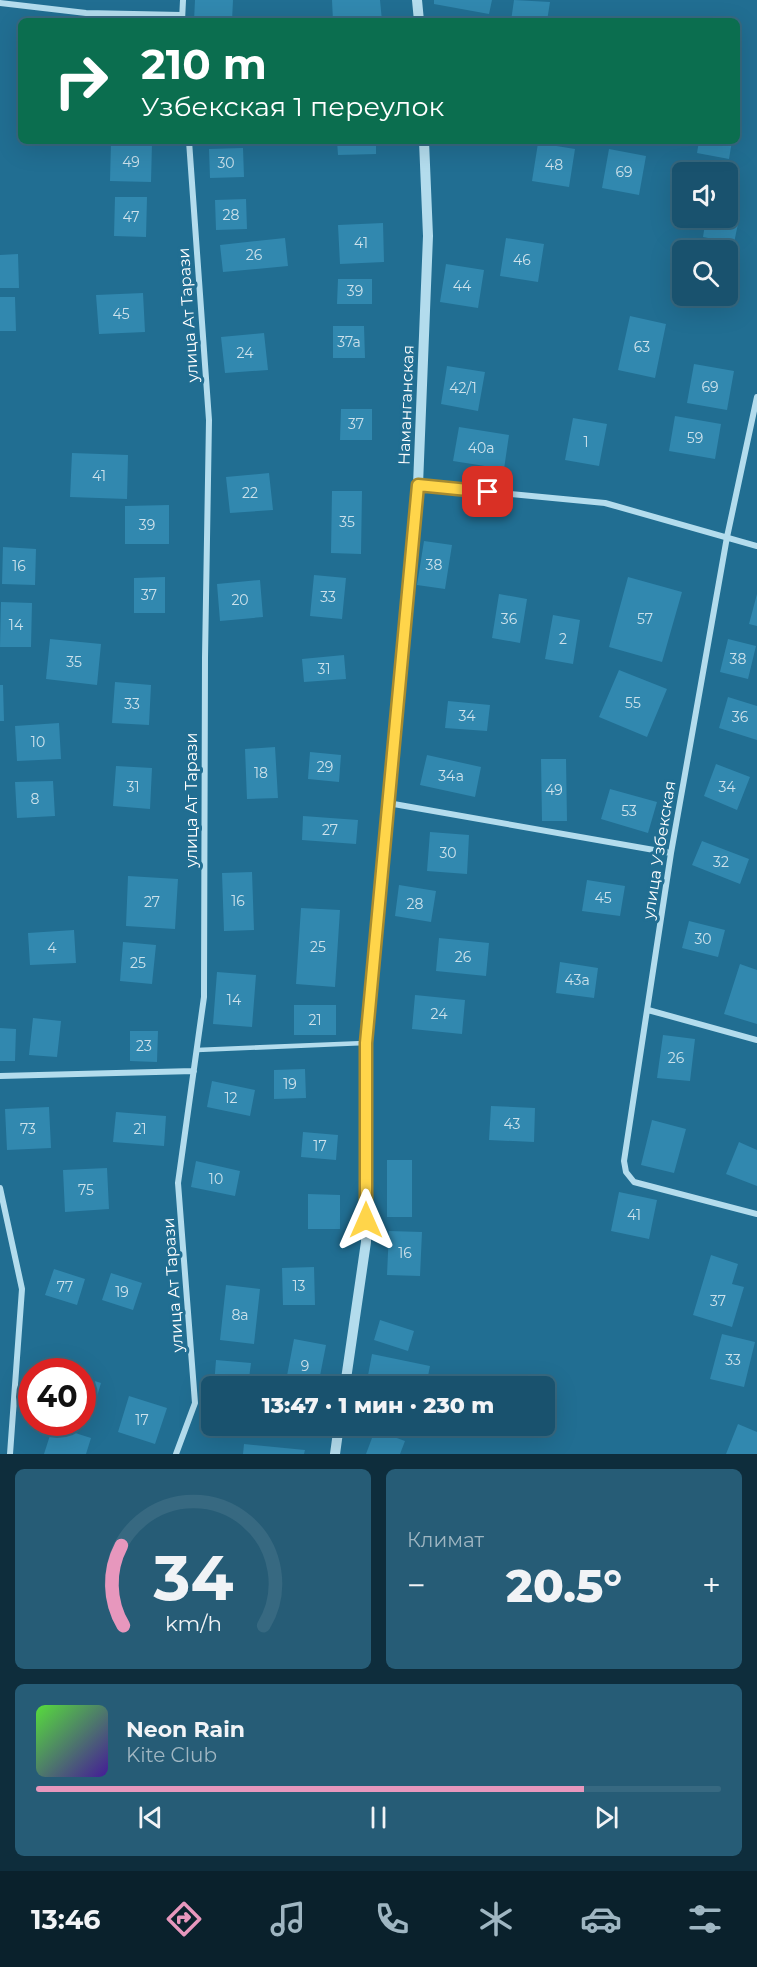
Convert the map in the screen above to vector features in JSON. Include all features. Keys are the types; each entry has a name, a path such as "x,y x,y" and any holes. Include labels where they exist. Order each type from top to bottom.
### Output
{"street":[{"path":"0,3 86,13 182,18 183,0"},
{"path":"417,0 419,18"},
{"name":"улица Ат Тарази","path":"176,1454 195,1403 178,1183 204,997 205,669 209,420 189,144"},
{"name":"Наманганская","path":"346,1376 366,1242 366,1043 418,485 428,236 424,144"},
{"name":"улица Узбекская","path":"757,397 727,537 671,853 624,1161 626,1172 634,1182 757,1214"},
{"path":"418,485 606,503 757,546"},
{"path":"388,803 671,853"},
{"path":"648,1010 757,1040"},
{"path":"0,1076 195,1071"},
{"path":"0,1188 22,1289 10,1454"},
{"path":"335,1454 337,1436"}],"lane":[{"path":"197,1050 366,1043"}],"building":[{"path":"195,0 233,0 232,18 194,18"},
{"path":"332,0 380,0 382,18 333,18"},
{"path":"434,0 492,0 489,14 434,4"},
{"path":"514,0 550,2 547,18 511,18"},
{"path":"111,144 152,144 151,182 110,181"},
{"path":"337,144 376,144 376,154 338,155"},
{"path":"538,144 575,149 569,187 532,181"},
{"path":"698,144 732,144 729,159 697,153"},
{"path":"243,148 244,177 210,178 209,149"},
{"path":"609,149 646,156 639,195 602,188"},
{"path":"115,197 147,197 146,237 114,236"},
{"path":"246,199 247,229 216,230 215,200"},
{"path":"383,223 384,262 340,264 338,225"},
{"path":"704,228 737,228 735,240 703,237"},
{"path":"285,238 288,266 223,272 220,245"},
{"path":"506,238 544,244 538,282 500,276"},
{"path":"18,254 19,288 0,288 0,255"},
{"path":"446,264 484,270 478,308 440,302"},
{"path":"338,279 372,279 372,304 337,304"},
{"path":"143,293 145,332 99,334 96,295"},
{"path":"0,297 15,297 16,331 0,331"},
{"path":"630,316 666,324 655,378 618,370"},
{"path":"333,326 364,326 365,358 333,358"},
{"path":"264,333 268,370 225,373 221,337"},
{"path":"694,364 734,371 727,410 687,403"},
{"path":"447,366 485,372 478,411 441,404"},
{"path":"341,409 372,409 372,440 340,440"},
{"path":"675,416 721,424 715,459 669,451"},
{"path":"573,418 607,424 599,466 565,460"},
{"path":"459,427 509,435 504,469 453,461"},
{"path":"72,453 128,455 127,499 70,497"},
{"path":"269,473 273,510 230,513 226,477"},
{"path":"332,491 362,491 361,554 331,553"},
{"path":"169,505 169,544 125,544 125,506"},
{"path":"424,541 452,545 445,589 417,585"},
{"path":"3,547 36,549 35,585 2,584"},
{"path":"314,575 346,578 342,619 310,616"},
{"path":"165,577 165,613 134,613 134,578"},
{"path":"628,577 682,592 662,662 609,647"},
{"path":"260,580 263,617 220,621 217,584"},
{"path":"499,594 527,599 520,643 492,638"},
{"path":"757,594 757,626 749,624"},
{"path":"1,602 32,603 31,647 0,647"},
{"path":"553,615 580,620 573,664 545,659"},
{"path":"50,639 101,644 97,685 46,679"},
{"path":"728,639 756,646 748,679 720,672"},
{"path":"344,655 346,679 304,682 302,659"},
{"path":"619,670 667,689 647,737 599,717"},
{"path":"115,682 151,685 149,725 112,723"},
{"path":"0,685 3,685 4,721 0,721"},
{"path":"728,697 757,706 757,740 719,728"},
{"path":"448,701 490,705 487,731 445,728"},
{"path":"59,723 61,759 17,761 15,726"},
{"path":"275,747 278,798 247,799 245,749"},
{"path":"310,752 341,755 339,782 308,779"},
{"path":"427,755 481,767 475,797 420,785"},
{"path":"541,759 566,759 567,821 542,821"},
{"path":"716,764 750,777 737,810 704,796"},
{"path":"116,766 152,768 150,809 113,806"},
{"path":"53,781 55,816 17,818 15,782"},
{"path":"610,789 657,802 648,833 601,819"},
{"path":"303,816 358,820 356,844 302,840"},
{"path":"430,832 469,835 467,874 427,871"},
{"path":"702,841 749,859 740,884 692,865"},
{"path":"252,872 254,930 224,931 222,873"},
{"path":"128,876 178,879 175,929 126,926"},
{"path":"587,880 625,886 620,916 582,911"},
{"path":"399,885 436,891 431,922 395,916"},
{"path":"301,908 340,910 335,987 296,984"},
{"path":"689,921 725,930 718,957 682,948"},
{"path":"74,930 76,963 30,965 28,933"},
{"path":"439,938 489,943 486,976 436,971"},
{"path":"123,942 156,945 152,984 120,981"},
{"path":"560,962 598,968 594,998 556,993"},
{"path":"740,964 757,970 757,1024 724,1014"},
{"path":"217,972 256,975 252,1027 213,1024"},
{"path":"415,995 465,1000 462,1034 412,1029"},
{"path":"294,1005 336,1005 336,1035 294,1035"},
{"path":"33,1018 61,1021 57,1057 29,1055"},
{"path":"0,1028 16,1029 15,1061 0,1061"},
{"path":"130,1031 158,1031 157,1062 130,1061"},
{"path":"663,1035 695,1039 690,1081 657,1078"},
{"path":"305,1069 306,1098 274,1099 274,1070"},
{"path":"212,1081 255,1090 250,1116 207,1107"},
{"path":"491,1106 535,1108 534,1142 489,1140"},
{"path":"49,1107 51,1148 7,1150 5,1109"},
{"path":"116,1112 166,1116 164,1146 113,1142"},
{"path":"652,1120 686,1129 674,1173 641,1165"},
{"path":"303,1132 338,1135 336,1160 301,1157"},
{"path":"739,1142 757,1150 757,1186 726,1174"},
{"path":"387,1160 412,1160 412,1217 387,1217"},
{"path":"196,1161 240,1171 235,1196 191,1187"},
{"path":"107,1168 109,1209 65,1212 63,1170"},
{"path":"619,1192 657,1200 649,1239 611,1231"},
{"path":"308,1194 340,1195 340,1229 308,1229"},
{"path":"389,1231 422,1232 420,1276 387,1275"},
{"path":"711,1255 738,1264 732,1284 744,1287 732,1327 693,1315"},
{"path":"314,1267 315,1305 283,1305 282,1268"},
{"path":"54,1269 85,1279 77,1305 45,1295"},
{"path":"111,1273 142,1283 133,1310 102,1300"},
{"path":"226,1285 260,1289 254,1344 220,1340"},
{"path":"380,1320 414,1331 408,1351 374,1340"},
{"path":"722,1334 755,1342 744,1387 710,1379"},
{"path":"294,1339 326,1345 320,1376 287,1376"},
{"path":"372,1354 430,1366 428,1376 368,1376"},
{"path":"216,1360 251,1363 249,1376 215,1376"},
{"path":"96,1381 101,1383 96,1399"},
{"path":"129,1396 167,1408 155,1444 118,1432"},
{"path":"738,1424 757,1432 757,1454 726,1454"},
{"path":"50,1436 91,1438 86,1454 44,1454"},
{"path":"373,1436 391,1436 405,1441 400,1454 366,1454"},
{"path":"244,1444 305,1450 304,1454 243,1454"}],"route":[{"path":"366,1220 366,1043 418,485 488,492"}]}
